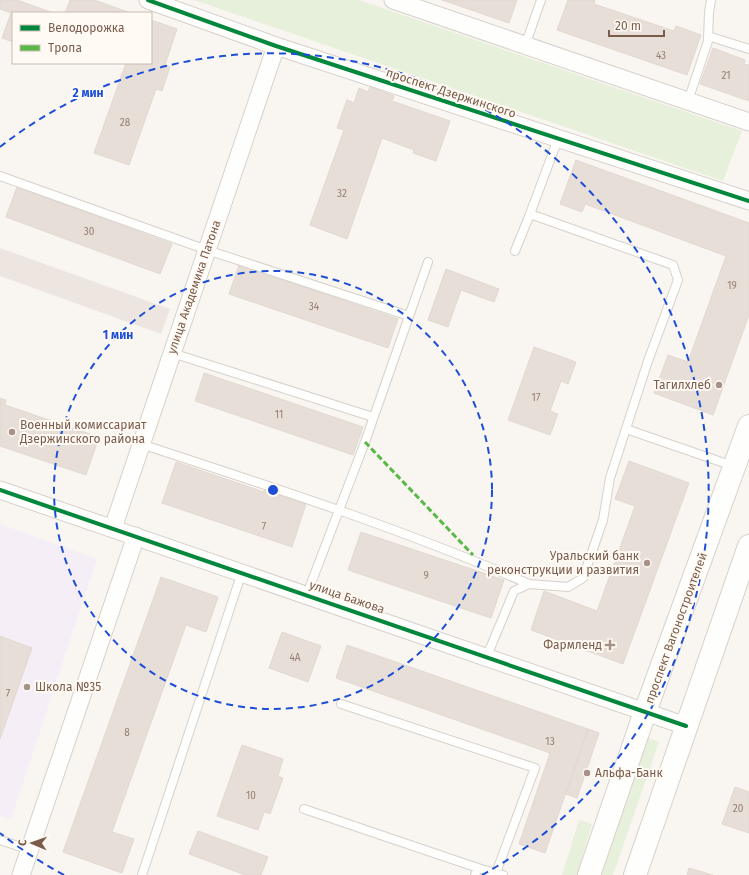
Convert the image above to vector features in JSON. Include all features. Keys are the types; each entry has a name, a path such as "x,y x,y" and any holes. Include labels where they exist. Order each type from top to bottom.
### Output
{"main road":[{"name":"проспект Вагоностроителей","path":"589,875 645,712 749,426"},
{"path":"635,875 686,726 745,570 749,546"}],"street":[{"name":"проспект Дзержинского","path":"148,0 276,46 749,201"},
{"path":"393,0 749,122"},
{"name":"улица Академика Патона","path":"113,528 276,46"},
{"name":"улица Бажова","path":"0,490 307,594 686,726"},
{"path":"21,875 136,536"}],"lane":[{"path":"525,46 542,0"},
{"path":"688,102 708,36 711,0"},
{"path":"708,36 749,50"},
{"path":"515,251 558,139"},
{"path":"0,176 206,250 409,316"},
{"path":"142,444 339,510 479,563 528,584 568,587 583,578 603,520 610,478 678,280 673,265 530,214"},
{"path":"307,594 366,442 373,417 428,262"},
{"path":"172,353 373,417"},
{"path":"626,429 734,466"},
{"path":"142,875 242,572"},
{"path":"487,656 514,591 528,584"},
{"path":"304,809 477,871 499,874 535,768 341,704"},
{"path":"0,840 30,850"}],"shaded area":[{"path":"0,248 170,309 161,334 0,276"},
{"name":"Школа №35","path":"0,524 97,559 11,819 0,816"}],"green space":[{"path":"194,0 359,0 742,131 723,181"},
{"path":"643,736 659,742 613,875 595,875"},
{"path":"579,820 592,824 577,875 562,875"}],"building":[{"path":"0,0 17,0 50,12 12,12 12,42 2,38 11,13 0,9"},
{"path":"70,0 94,0 128,12 65,12"},
{"path":"442,0 517,0 509,23"},
{"path":"568,0 595,0 594,4 674,31 676,26 701,35 687,75 557,30"},
{"path":"152,20 177,29 165,65 170,67 162,91 156,89 129,165 94,153 126,64 152,64"},
{"path":"713,48 745,60 744,64 749,65 749,101 700,84"},
{"path":"370,87 394,96 392,101 450,121 436,161 413,153 414,150 382,138 347,239 310,225 344,130 337,128 347,100 354,103 359,88 368,92"},
{"path":"576,160 749,223 749,315 713,415 654,393 668,355 688,362 726,256 585,204 582,212 560,204"},
{"path":"17,187 172,244 160,274 6,217"},
{"path":"239,265 398,319 388,348 229,294"},
{"path":"446,269 499,289 494,302 461,290 448,327 428,320"},
{"path":"534,347 576,362 568,384 561,381 550,411 558,414 550,435 508,420"},
{"path":"204,373 363,427 353,455 195,401"},
{"path":"0,398 6,400 5,405 99,437 86,475 0,446"},
{"path":"629,461 689,483 623,664 531,630 544,591 597,611 635,506 615,499"},
{"path":"176,462 264,492 264,490 306,504 292,547 162,503"},
{"path":"361,532 504,580 491,618 348,570"},
{"path":"161,577 218,597 206,632 186,625 112,832 134,839 122,873 63,852"},
{"path":"282,632 321,646 308,682 269,668"},
{"path":"0,636 32,648 0,739"},
{"path":"347,645 588,729 545,853 519,844 550,753 336,678"},
{"path":"588,729 599,733 577,798 566,794"},
{"path":"242,745 283,759 278,776 283,778 270,814 264,812 258,830 217,816"},
{"path":"735,787 749,792 749,833 722,824"},
{"path":"198,831 268,857 261,875 245,875 189,854"},
{"path":"689,868 713,875 687,875"}],"marked path":[{"path":"365,442 473,555"}],"cycle path":[{"path":"148,0 276,46 749,201"},
{"path":"0,490 686,726"}],"place":[{"name":"Тагилхлеб","path":"719,385"},
{"name":"Военный комиссариат Дзержинского района","path":"12,432"},
{"name":"Уральский банк реконструкции и развития","path":"647,563"},
{"name":"Фармленд","path":"610,645"},
{"name":"Школа №35","path":"27,687"},
{"name":"Альфа-Банк","path":"587,773"}]}
